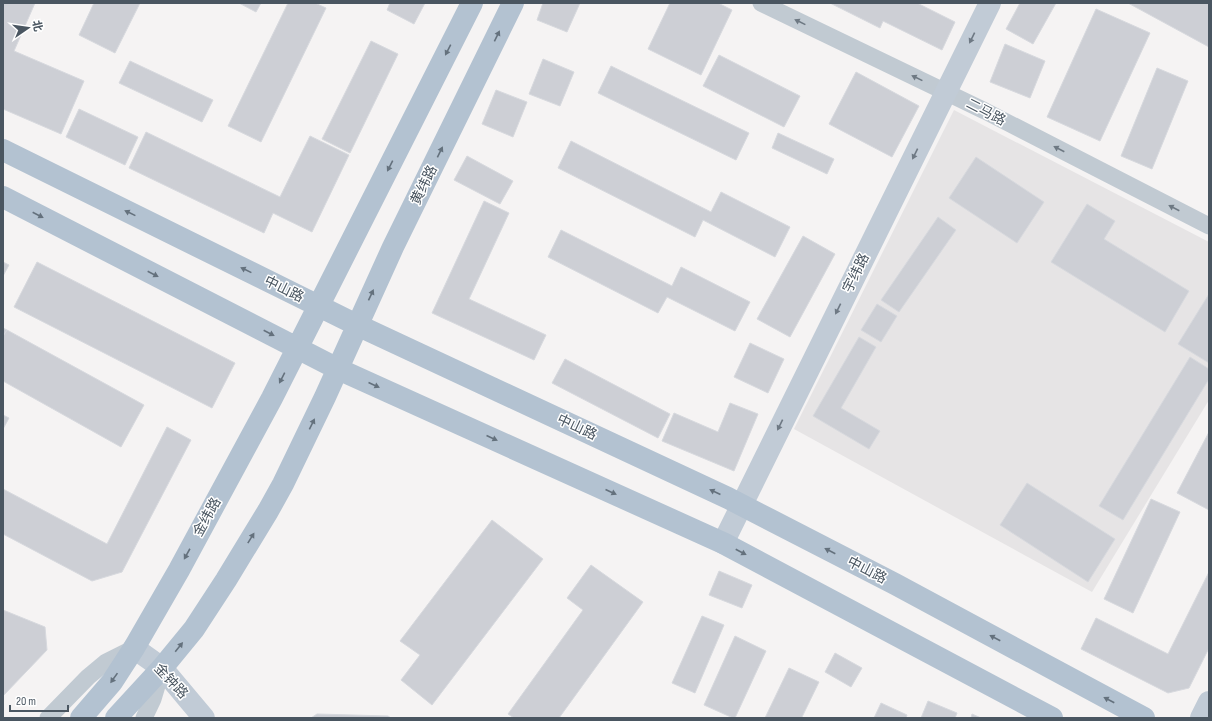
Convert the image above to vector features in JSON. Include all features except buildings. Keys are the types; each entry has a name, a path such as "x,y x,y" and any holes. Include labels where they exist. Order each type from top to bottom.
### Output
{"main road":[{"path":"319,306 472,3"},
{"name":"黄纬路","path":"338,369 393,247 513,3"},
{"name":"中山路","path":"3,150 357,326 741,505 902,588 1144,718"},
{"path":"3,197 338,369 723,543 1052,718"},
{"name":"金纬路","path":"81,718 112,682 134,648 179,570 265,412 319,306"},
{"path":"116,718 162,668 194,628 226,580 268,511 292,466 338,369"}],"street":[{"name":"二马路","path":"761,3 985,111 1209,226"},
{"name":"宇纬路","path":"723,543 990,3"},
{"name":"金钟路","path":"134,648 162,668 204,718"},
{"path":"48,718 88,677 106,662 134,648"},
{"path":"144,718 153,699 162,668"},
{"path":"1201,718 1209,702"}],"shaded area":[{"path":"954,110 1209,242 1209,400 1092,592 794,429"}]}
